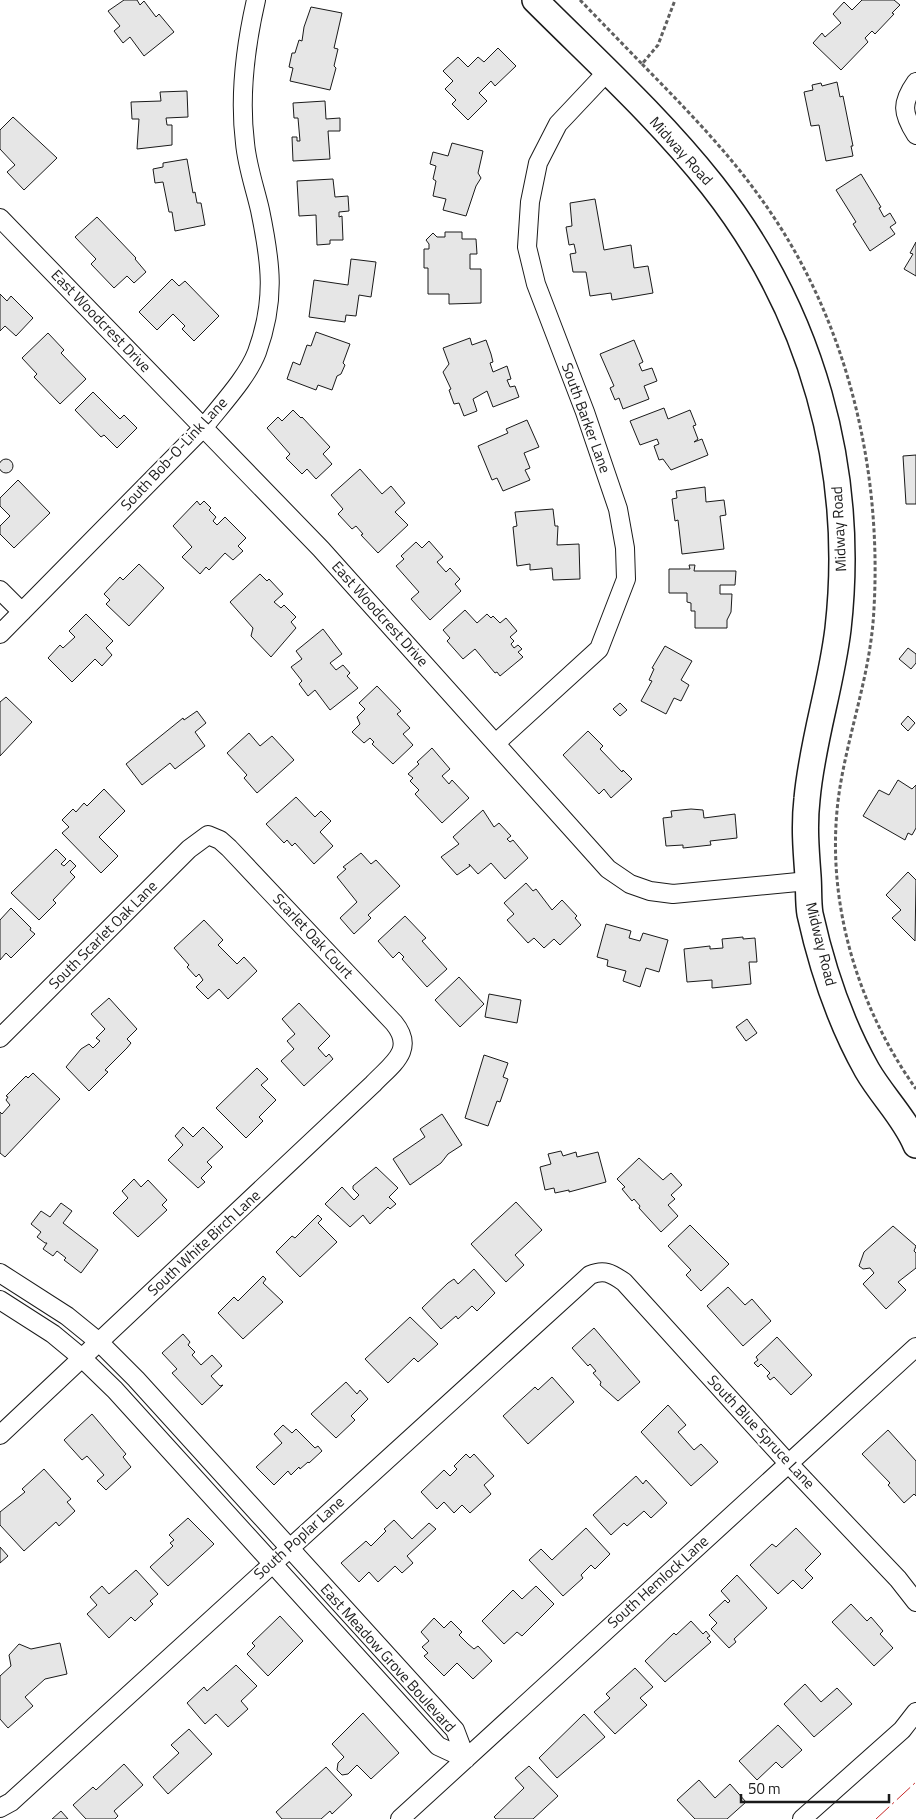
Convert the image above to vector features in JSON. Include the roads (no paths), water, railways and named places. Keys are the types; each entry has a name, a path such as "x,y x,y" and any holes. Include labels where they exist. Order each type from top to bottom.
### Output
{"main road":[{"name":"Midway Road","path":"535,0 686,154 741,225 782,298 807,352 822,402 839,497 843,550 841,603 836,648 813,757 807,797 804,835 809,910 840,1017 867,1070 889,1104 914,1137"}],"street":[{"name":"South Bob-O-Link Lane","path":"0,634 204,426 232,392 256,353 271,297 269,254 245,145 241,96 248,36 256,0"},
{"name":"South Barker Lane","path":"496,743 599,649 626,579 618,508 585,412 536,284 528,247 530,202 538,163 558,124 607,72"},
{"path":"916,82 904,105 906,117 916,135"},
{"name":"East Woodcrest Drive","path":"0,218 204,426 320,549 608,869 630,884 650,891 673,894 808,881"},
{"path":"0,590 22,612"},
{"name":"South Scarlet Oak Lane","path":"0,1038 189,848 208,835"},
{"name":"Scarlet Oak Court","path":"208,835 220,840 229,848 394,1023 403,1033 404,1048"},
{"name":"South White Birch Lane","path":"0,1435 373,1084 399,1057 404,1048"},
{"name":"South Blue Spruce Lane","path":"600,1270 611,1273 624,1282 788,1463 898,1579 916,1602"},
{"name":"South Poplar Lane","path":"0,1808 11,1802 272,1562 590,1275 600,1270"},
{"name":"East Meadow Grove Boulevard","path":"0,1273 68,1316 99,1342 136,1379 456,1730 466,1759"},
{"name":"East Meadow Grove Boulevard","path":"0,1300 53,1334 82,1358 272,1562 438,1746 466,1759"},
{"name":"South Hemlock Lane","path":"400,1819 916,1347"},
{"path":"802,1819 902,1730 916,1712"}]}
